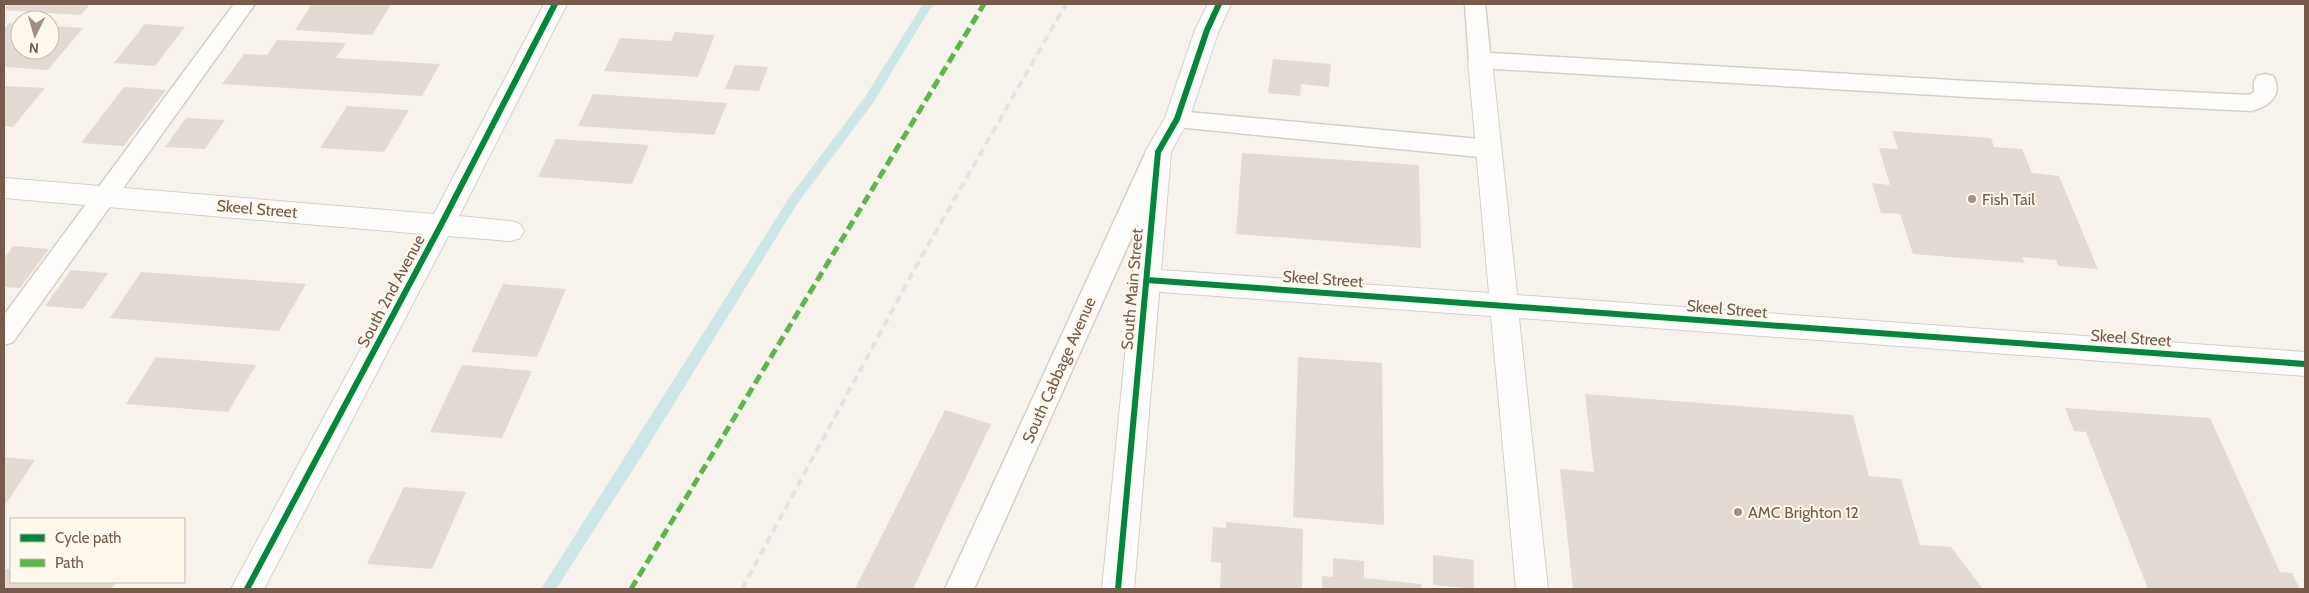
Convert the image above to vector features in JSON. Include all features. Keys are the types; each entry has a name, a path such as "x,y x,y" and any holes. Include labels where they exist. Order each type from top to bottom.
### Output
{"street":[{"name":"South 2nd Avenue","path":"247,589 441,225 555,4"},
{"name":"South Main Street","path":"1118,589 1158,152 1177,119 1219,4"},
{"path":"1480,60 1506,306 1532,589"},
{"name":"Skeel Street","path":"4,188 511,231"},
{"name":"Skeel Street","path":"1147,280 2305,364"}],"lane":[{"path":"4,334 245,4"},
{"path":"1476,4 1480,60 1959,88 2243,102 2252,102 2265,96 2265,82"},
{"path":"1177,119 1490,149"},
{"name":"South Cabbage Avenue","path":"959,589 1158,152"}],"building":[{"path":"9,4 90,4 81,15 60,14 60,10 4,10"},
{"path":"312,4 391,4 372,35 295,30"},
{"path":"10,23 10,60 56,60 48,70 4,67 4,29"},
{"path":"145,24 185,27 155,66 114,63"},
{"path":"60,27 83,28 60,56"},
{"path":"675,32 715,35 698,77 604,71 620,38 671,41"},
{"path":"277,40 346,43 336,58 440,64 422,96 222,84 244,54 267,55"},
{"path":"1273,59 1331,64 1329,87 1301,84 1300,96 1268,93"},
{"path":"735,65 768,67 759,91 725,89"},
{"path":"4,86 45,88 13,127 4,126"},
{"path":"124,87 166,90 124,146 81,143"},
{"path":"593,94 727,103 714,135 578,126"},
{"path":"347,106 409,110 384,152 320,148"},
{"path":"186,118 225,120 205,149 165,147"},
{"name":"Fish Tail","path":"1892,131 1991,138 1994,147 2022,149 2032,173 2059,176 2098,269 2058,266 2056,260 2022,257 2025,263 1913,254 1900,214 1881,213 1872,183 1890,185 1879,148 1898,149"},
{"path":"556,139 649,145 632,184 538,177"},
{"path":"1242,153 1419,165 1421,248 1236,234"},
{"path":"13,246 49,249 20,288 4,287 4,259"},
{"path":"71,270 108,273 83,309 45,306"},
{"path":"141,272 306,284 279,331 110,318"},
{"path":"503,284 566,289 537,357 471,352"},
{"path":"156,357 256,365 228,412 126,404"},
{"path":"1298,357 1382,363 1384,525 1293,517"},
{"path":"462,365 532,371 502,438 430,432"},
{"name":"AMC Brighton 12","path":"1585,394 1853,415 1869,476 1901,479 1920,545 1951,547 1983,589 1573,589 1560,469 1594,472"},
{"path":"2065,408 2210,418 2280,572 2292,573 2300,589 2148,589 2086,432 2074,431"},
{"path":"945,410 991,424 913,589 855,589"},
{"path":"4,457 35,460 4,507"},
{"path":"404,487 466,492 432,569 367,564"},
{"path":"1226,522 1303,529 1302,589 1220,589 1221,563 1211,562 1213,527 1226,528"},
{"path":"1433,555 1474,560 1474,589 1433,585"},
{"path":"1333,558 1364,561 1364,578 1421,584 1422,589 1322,589 1322,576 1333,577"},
{"path":"4,569 10,569 10,583 115,583 111,589 4,589"}],"waterway":[{"path":"548,589 638,450 793,201 869,100 928,4"}],"railway":[{"path":"742,589 919,261 1066,4"}],"marked path":[{"path":"631,589 984,4"}],"cycle path":[{"path":"247,589 441,225 555,4"},
{"path":"1118,589 1158,152 1177,119 1207,30 1219,4"},
{"path":"1147,280 2305,364"}],"place":[{"name":"Fish Tail","path":"1972,199"},
{"name":"AMC Brighton 12","path":"1738,512"}]}
